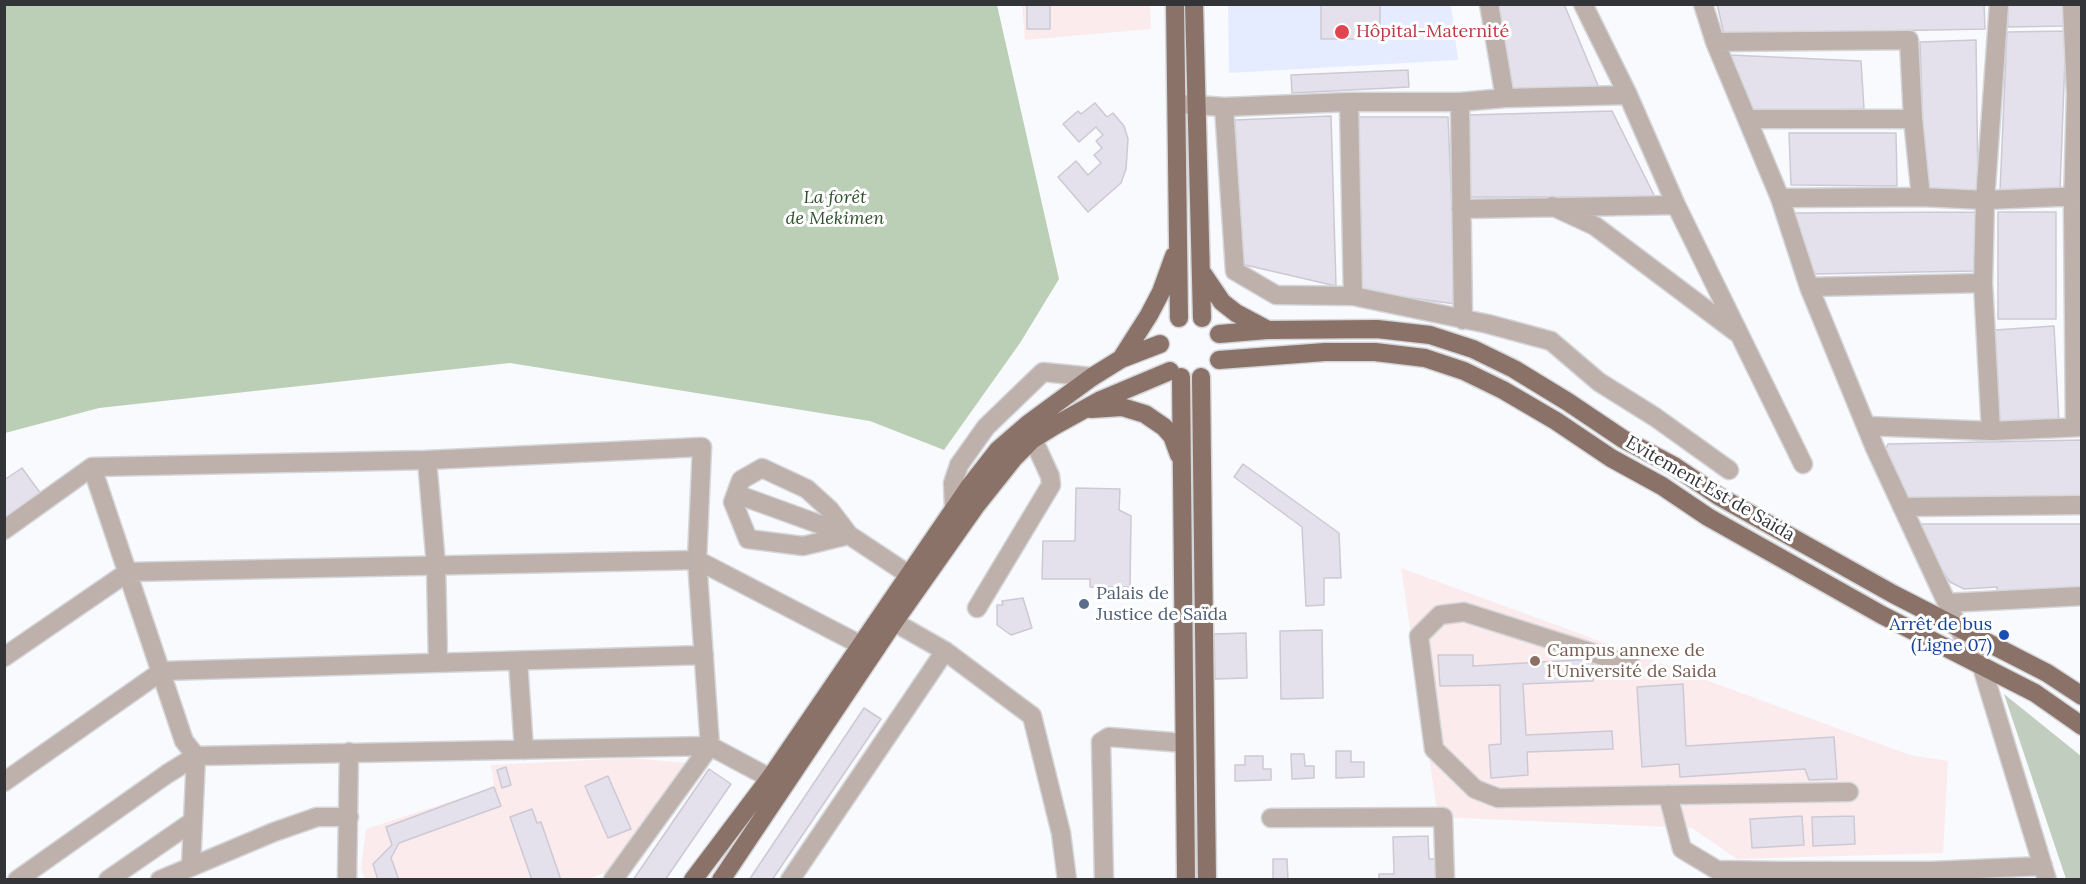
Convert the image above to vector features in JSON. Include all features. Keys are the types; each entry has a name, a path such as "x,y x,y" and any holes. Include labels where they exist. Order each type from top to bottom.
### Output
{"main road":[{"path":"1175,4 1179,318"},
{"path":"1194,4 1202,318"},
{"path":"1121,358 1161,292 1178,242"},
{"path":"1202,272 1210,288 1222,302 1236,314 1268,330"},
{"path":"1191,316 1202,318 1210,323 1219,334 1221,350 1218,360 1211,370 1201,376 1191,378 1176,374 1160,356 1160,344 1164,331 1179,318 1191,316"},
{"name":"Evitement Est de Saida","path":"1219,334 1325,328 1377,329 1430,335 1473,349 1541,385 1623,439 1674,466 1720,496 1893,594 2047,673 2082,696"},
{"path":"722,879 894,622 954,508 998,450 1028,424 1121,358 1160,344"},
{"path":"1218,360 1325,352 1375,352 1425,358 1464,371 1503,390 1556,421 1611,459 1662,486 1708,517 1882,615 2035,693 2082,726"},
{"path":"693,879 770,778 859,644 1014,458 1033,440 1054,426 1101,400 1176,374"},
{"path":"1176,374 1184,468 1186,879"},
{"path":"1201,376 1207,879"},
{"path":"1086,410 1122,407 1155,420 1172,436 1184,468"}],"street":[{"path":"1489,4 1505,98"},
{"path":"1583,4 1628,95 1676,205 1803,464"},
{"path":"1668,795 1682,849 1714,875 2045,873 1982,667 1959,629 1867,426 1809,287 1780,198 1715,42 1703,4"},
{"path":"1991,431 1983,283 1985,200 1999,4"},
{"path":"1867,426 1991,431 2078,427 2079,94 2072,4"},
{"path":"1715,42 1909,40 1913,119 1921,197"},
{"path":"1176,103 1224,107 1348,102 1460,102 1505,98 1628,95"},
{"path":"1348,102 1353,296"},
{"path":"1460,102 1463,320"},
{"path":"1224,107 1235,272 1276,295 1353,296 1551,341 1599,382 1654,417 1729,470"},
{"path":"1747,119 1913,119"},
{"path":"1780,198 1921,197 1985,200 2078,196"},
{"path":"1461,209 1676,205"},
{"path":"1552,206 1595,226 1740,334"},
{"path":"1809,287 1983,283"},
{"path":"954,508 953,483 959,465 986,427 1043,372 1092,377"},
{"path":"977,608 1051,485 1050,476 1033,440"},
{"path":"4,530 92,467 427,460 702,447 697,560 710,746 613,879"},
{"path":"427,460 436,565 438,663"},
{"path":"92,467 184,741 196,756 191,866"},
{"path":"762,468 807,489 830,510 849,535 803,546 748,539 732,502 741,480 762,468"},
{"path":"736,494 849,535 915,579"},
{"path":"1902,507 2082,505"},
{"path":"4,657 128,572 697,560 859,644"},
{"path":"1947,603 2082,597"},
{"path":"1631,665 1464,612 1440,615 1419,636 1434,749 1475,789 1498,798 1849,792"},
{"path":"894,622 945,651 1032,716 1061,833 1067,879"},
{"path":"790,879 945,651"},
{"path":"4,782 162,671 704,655"},
{"path":"518,661 524,750"},
{"path":"1104,879 1101,742 1109,737 1184,743"},
{"path":"16,879 196,756 710,746 770,778"},
{"path":"347,879 349,752"},
{"path":"1271,818 1443,817 1445,879"},
{"path":"160,879 274,832 316,818 349,818"},
{"path":"108,879 192,822"}],"shaded area":[{"path":"1022,5 1150,5 1151,29 1025,40"},
{"name":"Hôpital-Maternité","path":"1228,5 1451,5 1458,60 1229,73"},
{"name":"Campus annexe de l'Université de Saida","path":"1401,568 1910,755 1948,761 1943,853 1737,859 1692,828 1438,817"},
{"path":"631,758 687,763 610,871 588,879 365,880 361,868 366,829 494,787 491,765"}],"green space":[{"name":"La forêt de Mekimen","path":"5,4 997,5 1059,279 1020,343 944,450 870,421 510,363 99,408 5,433"},
{"path":"2004,694 2081,756 2081,879 2066,879"}],"building":[{"path":"1027,4 1050,4 1050,29 1027,29"},
{"path":"1321,4 1380,4 1380,39 1321,39"},
{"path":"1497,4 1564,4 1599,88 1511,92"},
{"path":"1717,4 1984,4 1985,29 1724,34"},
{"path":"2007,4 2063,4 2064,26 2008,27"},
{"path":"2066,31 2060,190 2000,191 2007,32"},
{"path":"1976,40 1978,192 1925,189 1920,42"},
{"path":"1730,55 1861,61 1864,109 1753,112"},
{"path":"1408,70 1409,87 1292,93 1291,75"},
{"path":"1095,103 1107,117 1113,113 1124,126 1128,139 1126,169 1121,183 1088,212 1058,177 1076,161 1088,175 1101,163 1094,155 1102,148 1096,141 1103,135 1096,127 1079,142 1063,124 1078,111 1081,114"},
{"path":"1612,111 1655,197 1470,197 1468,115"},
{"path":"1331,116 1336,286 1241,264 1235,120"},
{"path":"1355,117 1448,117 1456,304 1358,291"},
{"path":"1789,133 1896,133 1897,186 1791,185"},
{"path":"1976,212 1974,271 1812,274 1792,213"},
{"path":"1998,212 2056,212 2056,319 1998,319"},
{"path":"2054,326 2059,423 2000,426 1995,330"},
{"path":"2082,440 2082,499 1909,502 1885,450 1888,444"},
{"path":"1243,464 1339,533 1341,578 1324,578 1324,605 1306,606 1302,527 1234,477"},
{"path":"22,468 41,494 4,519 4,480"},
{"path":"1076,488 1120,489 1119,510 1131,516 1130,587 1090,587 1090,579 1042,579 1043,541 1075,541"},
{"path":"1917,524 2082,524 2082,593 1998,595 1997,587 1964,589 1950,582 1930,554"},
{"path":"1023,598 1032,628 1011,635 997,625 997,605 1003,605 1002,601"},
{"path":"1322,630 1323,698 1281,699 1280,631"},
{"path":"1246,633 1247,678 1215,679 1214,634"},
{"path":"1438,655 1473,655 1473,666 1593,659 1593,681 1523,684 1526,735 1612,731 1613,749 1527,752 1528,775 1491,778 1489,745 1501,744 1500,685 1440,686"},
{"path":"1683,684 1686,746 1834,737 1837,779 1809,780 1805,769 1680,777 1679,764 1642,767 1637,687"},
{"path":"864,708 881,719 772,880 749,880"},
{"path":"1336,751 1351,751 1351,762 1364,762 1364,777 1336,778"},
{"path":"1291,754 1304,754 1305,766 1314,766 1314,778 1292,779"},
{"path":"1245,756 1263,756 1263,769 1271,769 1271,780 1235,781 1235,765 1245,765"},
{"path":"506,767 511,785 502,788 497,770"},
{"path":"709,769 731,784 665,880 633,880"},
{"path":"608,776 631,829 608,838 585,786"},
{"path":"494,787 501,806 399,843 391,858 399,880 378,880 373,864 392,845 386,827"},
{"path":"532,809 537,823 541,822 561,880 532,880 510,817"},
{"path":"1802,816 1804,845 1752,848 1750,819"},
{"path":"1854,816 1855,844 1813,846 1812,817"},
{"path":"1428,836 1429,859 1436,859 1436,880 1379,880 1379,874 1394,874 1393,837"},
{"path":"1273,859 1287,859 1288,880 1273,880"}],"place":[{"name":"Hôpital-Maternité","path":"1342,32"},
{"name":"Palais de Justice de Saïda","path":"1084,604"},
{"name":"Arrêt de bus (Ligne 07)","path":"2004,635"},
{"name":"Campus annexe de l'Université de Saida","path":"1535,661"}]}
